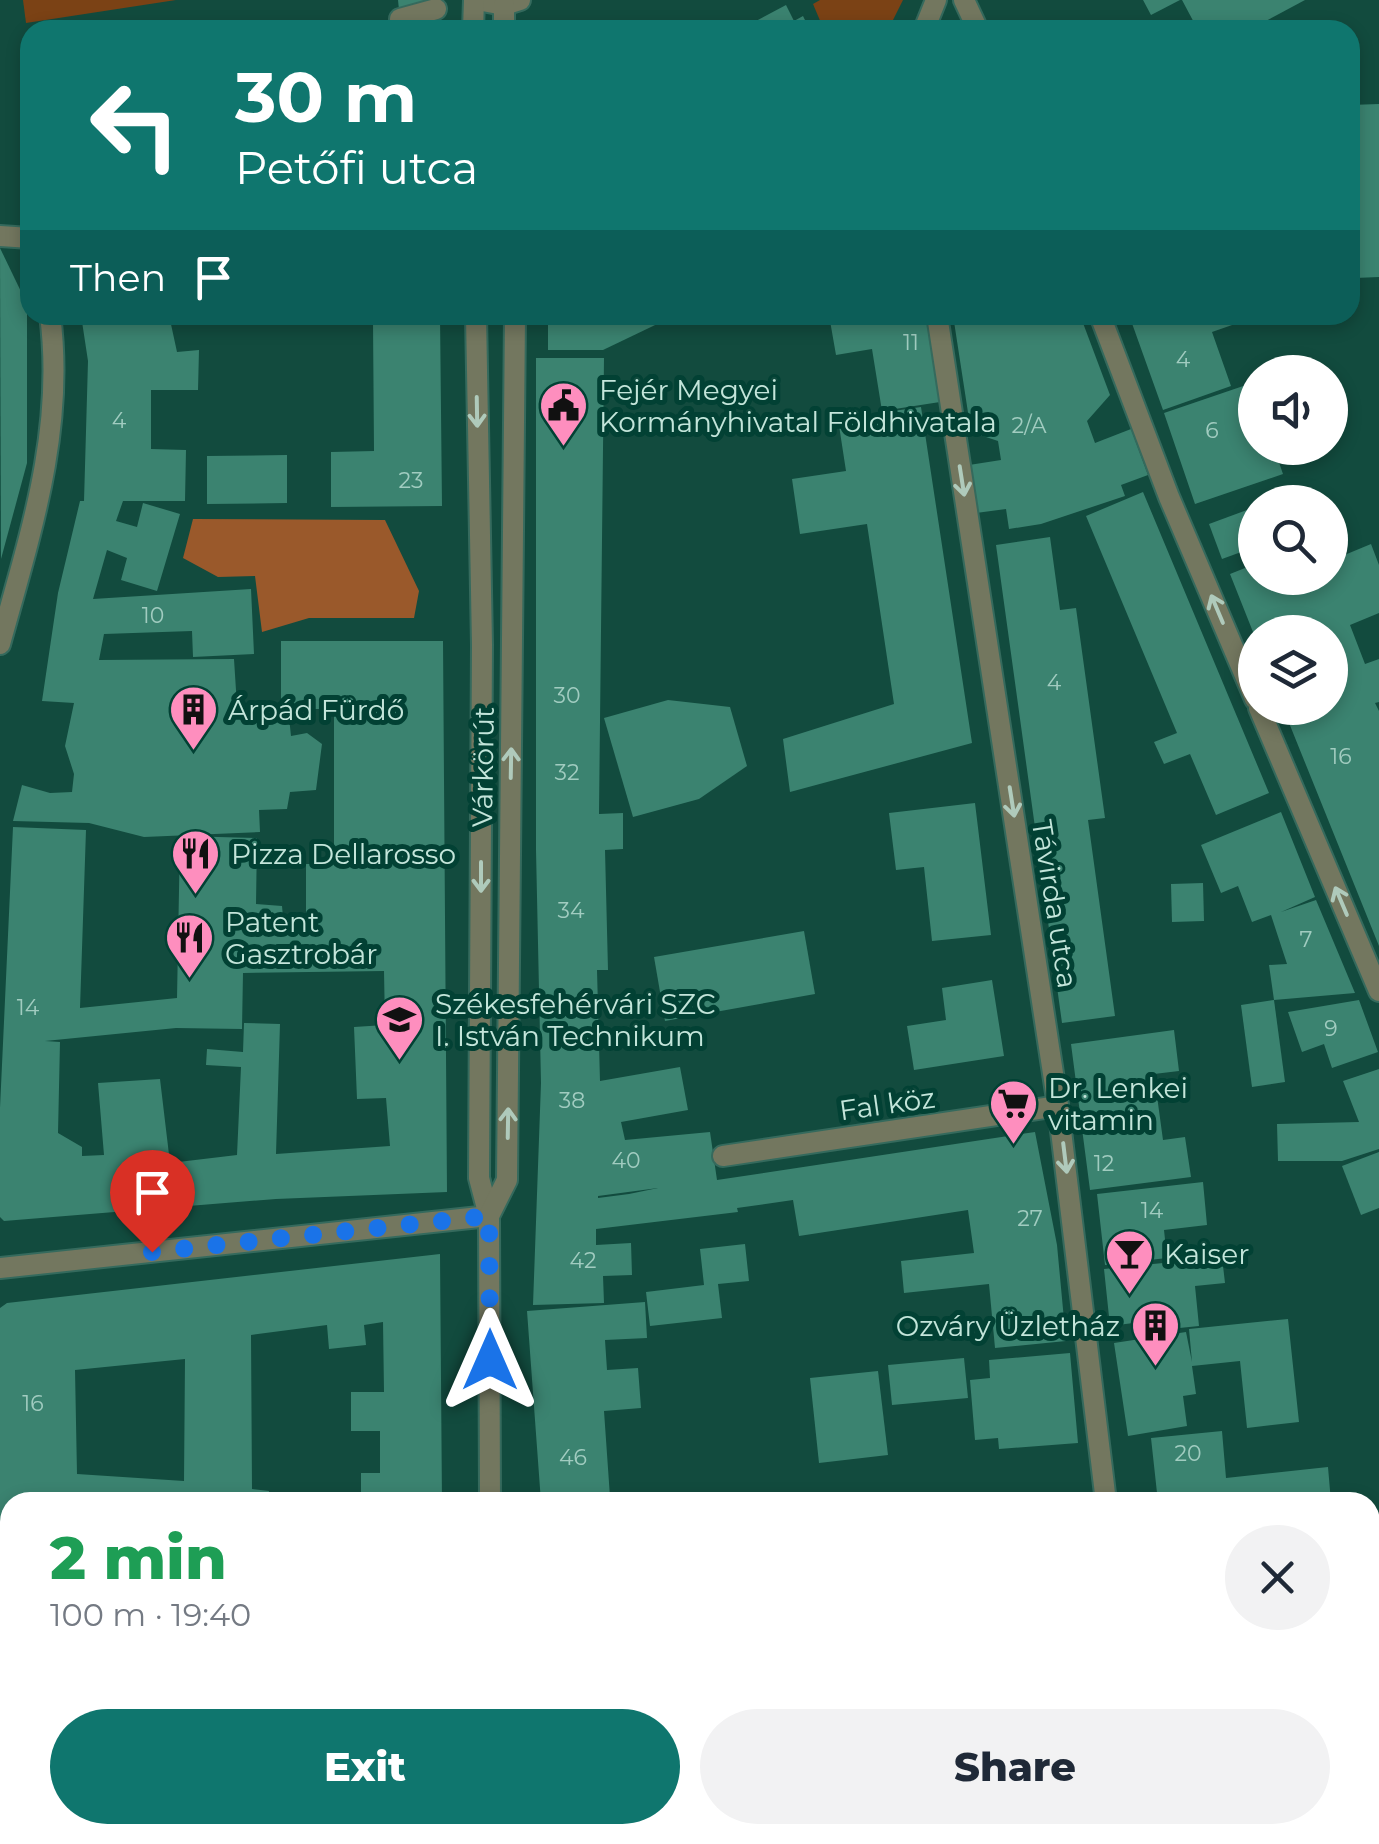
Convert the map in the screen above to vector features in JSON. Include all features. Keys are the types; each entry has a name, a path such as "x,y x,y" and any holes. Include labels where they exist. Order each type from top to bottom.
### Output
{"street":[{"path":"475,0 512,2"},
{"path":"400,19 436,9"},
{"path":"0,644 48,466 55,400 51,325"},
{"name":"Várkörút","path":"476,325 482,644 479,1178 489,1216 490,1492"},
{"name":"Várkörút","path":"489,1216 507,1180 515,325"},
{"name":"Távirda utca","path":"939,325 1058,1106 1105,1492"},
{"path":"1104,325 1169,497 1238,659"},
{"path":"1265,725 1379,991"},
{"name":"Fal köz","path":"723,1156 1058,1106"},
{"path":"0,1268 489,1216"}],"shaded area":[{"path":"23,0 176,0 46,20 26,20"},
{"path":"820,0 903,0 893,20 820,20 813,4"},
{"path":"193,519 385,520 419,591 414,618 309,618 262,632 255,576 218,577 183,558"}],"building":[{"path":"398,0 428,0 431,20 400,20"},
{"path":"1143,0 1180,0 1151,15"},
{"path":"1182,0 1305,0 1268,20 1193,20"},
{"path":"786,5 794,20 758,20"},
{"path":"1379,104 1379,277 1360,278 1360,105"},
{"path":"0,248 20,289 20,325 27,325 27,463 1,559"},
{"path":"83,325 171,325 177,352 199,350 198,390 151,390 151,449 186,450 185,501 123,501 116,521 137,527 143,503 180,514 157,591 121,580 127,558 107,550 93,599 251,589 254,654 193,657 192,631 104,634 99,660 234,659 237,706 258,705 257,716 289,717 291,736 307,733 322,744 316,790 290,792 287,809 259,810 260,832 144,837 89,823 13,821 22,785 50,793 72,792 74,774 65,746 74,703 42,701 58,593 80,501 84,501 88,361"},
{"path":"373,325 440,325 442,506 331,507 331,452 374,451"},
{"path":"548,325 655,325 603,350 548,350"},
{"path":"831,325 928,325 940,402 882,411 872,349 836,355"},
{"path":"955,325 1084,325 1110,395 1087,421 1095,443 1131,429 1148,475 1121,485 1125,496 1041,524 1009,529 1006,509 976,513 969,465 1001,460 998,441 971,432"},
{"path":"1133,325 1232,325 1212,332 1231,386 1163,410"},
{"path":"536,358 604,358 599,814 623,813 623,849 605,850 608,970 597,970 600,1081 680,1067 688,1110 621,1122 625,1140 710,1132 717,1180 1035,1132 1057,1245 1066,1341 995,1348 989,1284 904,1293 901,1261 974,1253 968,1210 799,1236 793,1200 737,1208 738,1212 596,1229 596,1245 631,1243 632,1275 603,1276 604,1303 533,1305 541,1083 536,850","holes":["658,1188 629,1194 598,1198"]},
{"path":"1238,388 1238,465 1280,465 1283,474 1251,485 1238,485 1238,489 1195,504 1164,413"},
{"path":"921,407 972,743 790,792 783,739 894,704 867,524 800,534 792,479 846,471 838,419"},
{"path":"287,455 287,503 207,504 207,456"},
{"path":"1143,492 1269,793 1216,815 1190,754 1164,764 1154,742 1177,733 1086,516"},
{"path":"1238,513 1238,553 1222,559 1209,524"},
{"path":"1050,537 1060,610 1076,608 1105,818 1088,820 1115,1016 1062,1023 996,545"},
{"path":"1371,544 1379,565 1379,613 1350,625 1365,664 1379,659 1379,702 1375,703 1379,711 1379,946 1290,725 1348,725 1348,615 1246,615 1238,595 1348,595 1348,554"},
{"path":"1238,571 1238,594 1230,574"},
{"path":"281,641 443,641 447,1192 276,1199 4,1221 0,1217 0,1108 13,827 86,830 80,1008 177,998 180,836 257,838 256,904 282,906 284,928 306,930 306,864 334,864 334,709 281,709","holes":["384,971 385,1025 354,1027 357,1099 386,1098 390,1146 276,1154 280,1024 244,1023 243,1052 207,1049 206,1065 241,1067 237,1155 170,1163 160,1079 98,1083 104,1155 82,1156 82,1147 58,1133 60,1042 45,1041 176,1028 242,1029 243,973"]},
{"path":"668,700 730,707 747,766 699,799 633,817 604,718"},
{"path":"975,803 991,935 932,941 924,867 896,870 889,813"},
{"path":"1281,812 1315,897 1281,912 1316,900 1355,993 1274,1000 1269,965 1287,964 1271,915 1252,922 1238,886 1221,893 1201,845"},
{"path":"1203,883 1204,921 1172,922 1171,884"},
{"path":"804,931 815,994 665,1021 654,957"},
{"path":"992,980 1004,1056 914,1070 907,1026 946,1020 942,988"},
{"path":"1274,1000 1285,1082 1252,1087 1241,1005"},
{"path":"1359,1000 1378,1052 1332,1068 1324,1044 1302,1052 1288,1012"},
{"path":"1174,1030 1179,1071 1154,1074 1163,1140 1185,1137 1191,1177 1090,1190 1071,1044"},
{"path":"1379,1069 1379,1149 1342,1161 1278,1161 1277,1124 1359,1122 1343,1081"},
{"path":"1379,1152 1379,1208 1361,1215 1342,1166"},
{"path":"1203,1182 1207,1225 1164,1230 1167,1258 1105,1265 1097,1194"},
{"path":"745,1244 749,1281 718,1284 722,1318 650,1326 646,1292 704,1285 700,1249"},
{"path":"440,1254 442,1492 361,1492 361,1473 380,1473 380,1431 351,1431 351,1392 384,1392 383,1322 364,1325 366,1345 329,1349 327,1325 251,1335 252,1489 269,1492 0,1492 0,1308 7,1303","holes":["185,1359 184,1481 77,1474 75,1370"]},
{"path":"1222,1257 1225,1283 1195,1286 1199,1326 1150,1331 1149,1321 1110,1326 1104,1269"},
{"path":"645,1302 647,1338 605,1340 607,1370 638,1368 641,1408 604,1411 610,1492 540,1492 527,1311"},
{"path":"1288,1319 1299,1422 1247,1428 1240,1361 1192,1366 1196,1394 1183,1396 1187,1426 1128,1436 1114,1343 1186,1332 1192,1362 1189,1329"},
{"path":"1070,1353 1078,1443 999,1449 998,1438 975,1440 970,1380 990,1378 989,1360"},
{"path":"964,1358 968,1398 892,1405 888,1365"},
{"path":"878,1371 888,1455 819,1463 810,1378"},
{"path":"1222,1431 1226,1478 1328,1467 1330,1492 1157,1492 1151,1438"}],"place":[{"name":"Fejér Megyei Kormányhivatal Földhivatala","path":"564,448"},
{"name":"Árpád Fürdő","path":"193,752"},
{"name":"Pizza Dellarosso","path":"196,896"},
{"name":"Patent Gasztrobár","path":"190,980"},
{"name":"Székesfehérvári SZC I. István Technikum","path":"400,1062"},
{"name":"Dr. Lenkei vitamin","path":"1013,1146"},
{"name":"Kaiser","path":"1129,1296"},
{"name":"Ozváry Üzletház","path":"1155,1368"}],"route":[{"path":"152,1252 489,1216 490,1360"}]}
